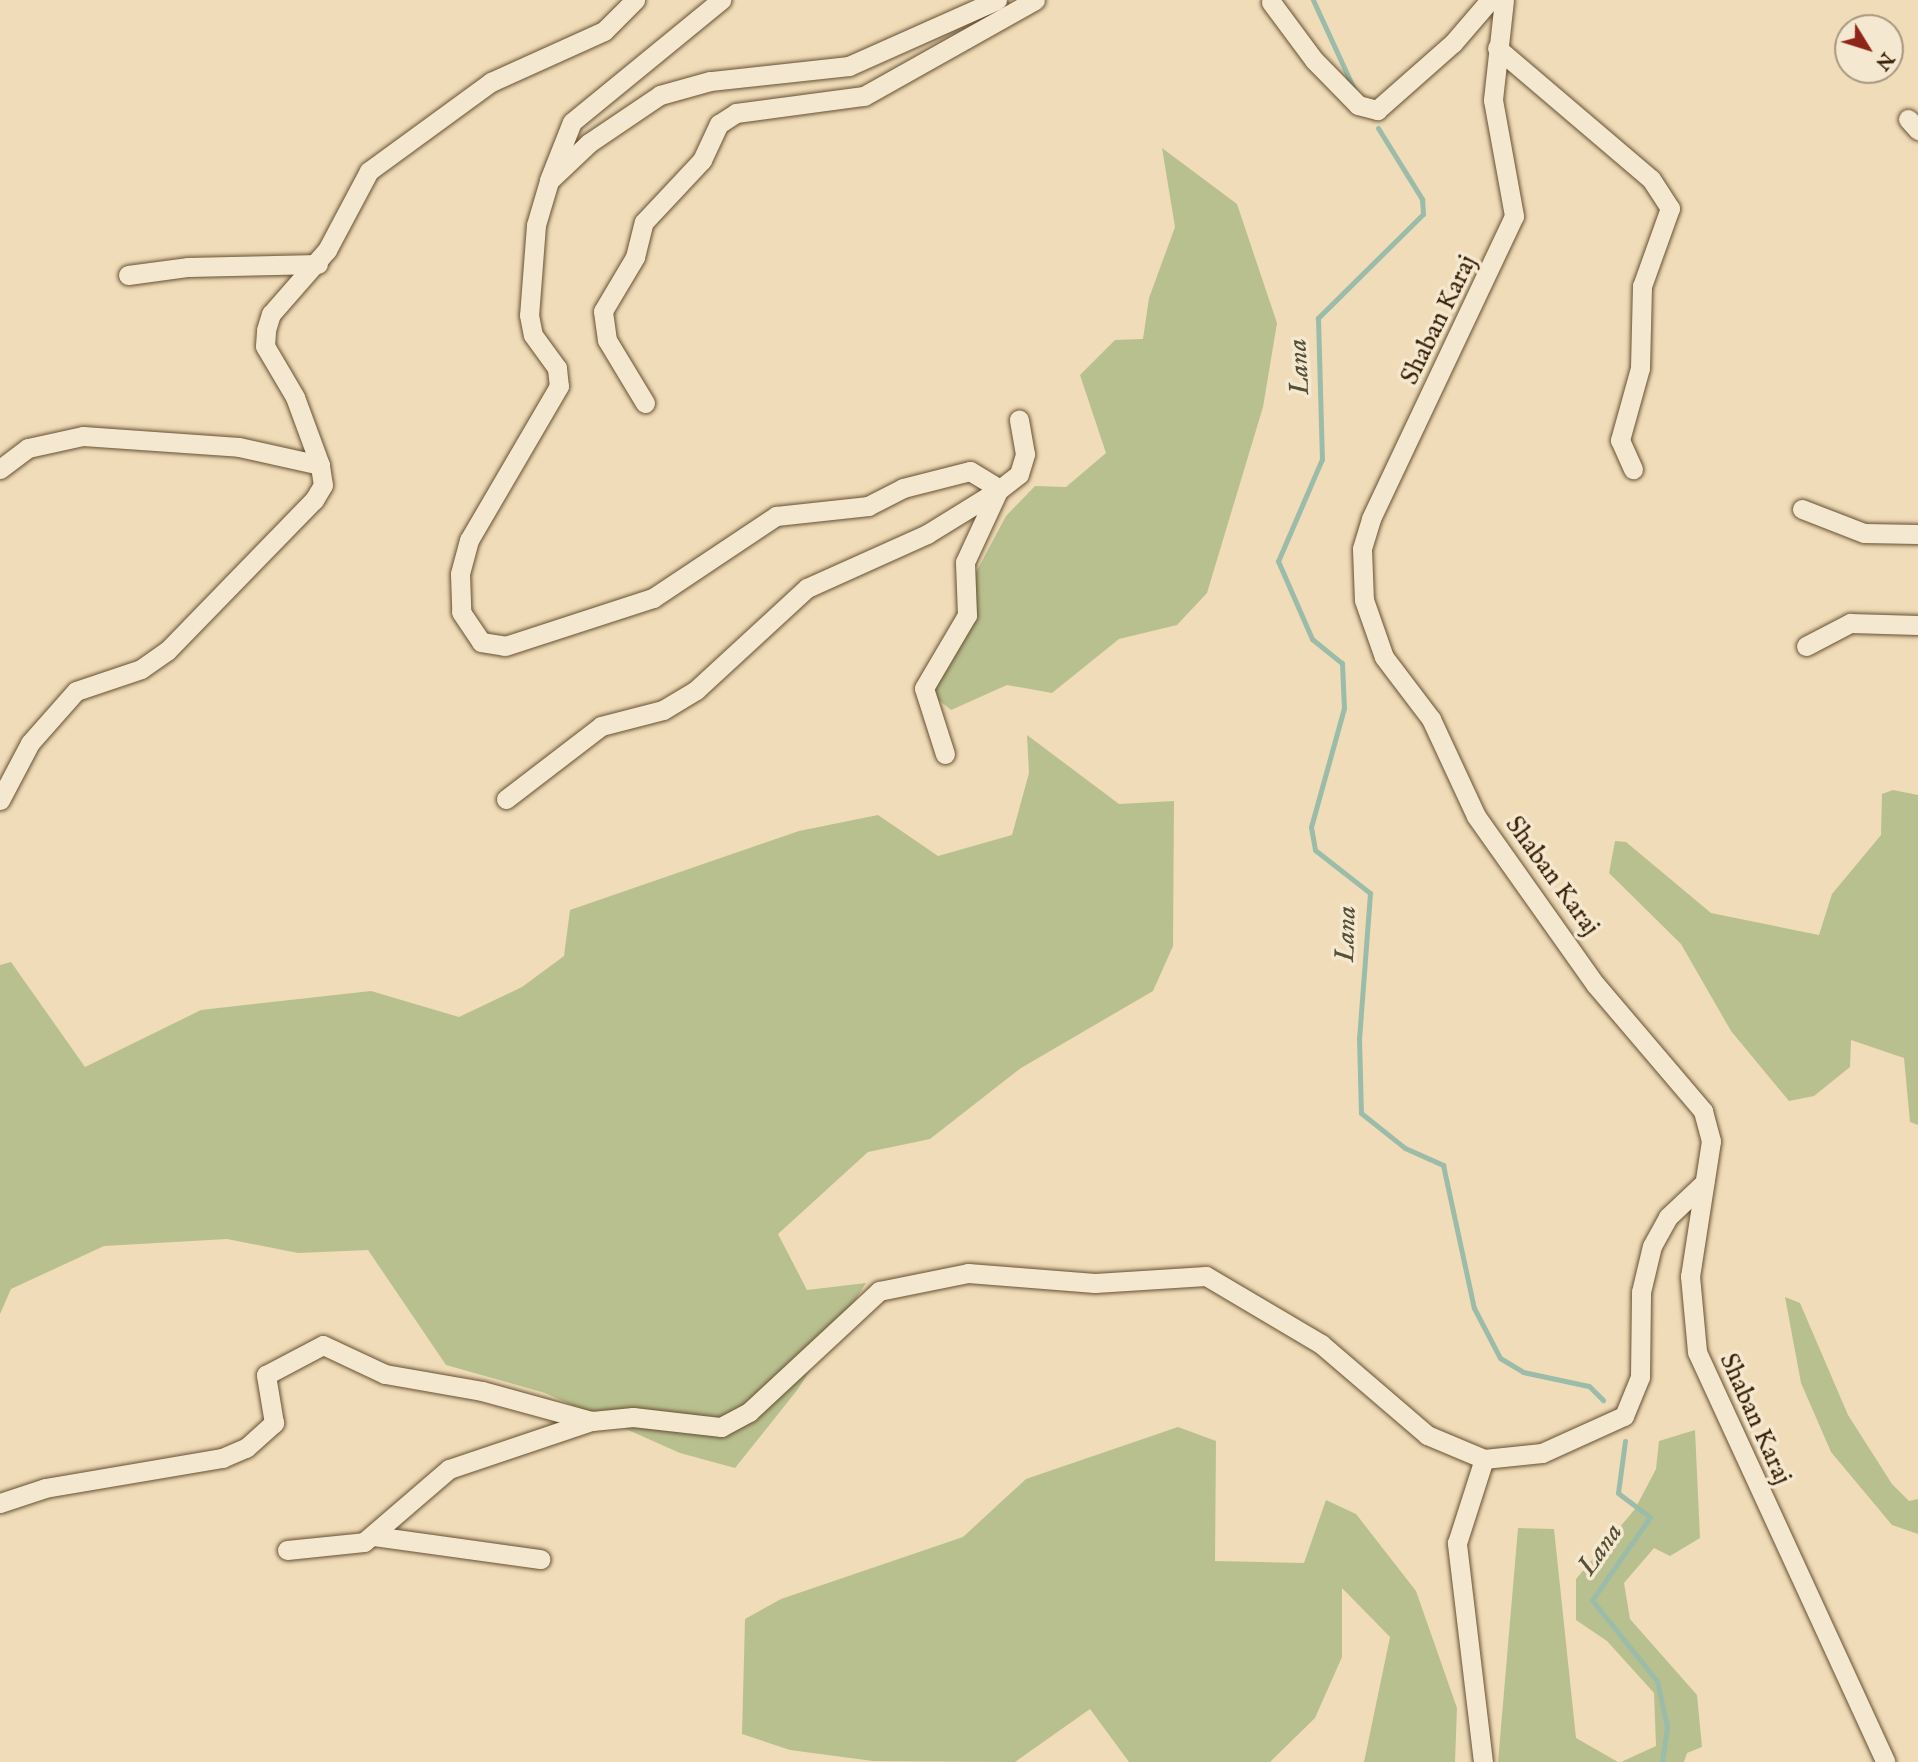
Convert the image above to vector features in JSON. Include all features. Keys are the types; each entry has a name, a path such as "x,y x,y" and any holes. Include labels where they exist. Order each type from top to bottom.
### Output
{"street":[{"path":"0,800 30,743 76,691 141,669 167,651 314,500 323,485 320,465 295,397 265,346 271,314 318,264 369,171 491,82 604,31 633,0"},
{"path":"721,0 572,122 549,181 536,225 529,315 533,335 558,368 559,386 469,540 458,592 465,622 481,642 505,646 653,598 776,516 869,506 903,488 970,471 1000,489"},
{"path":"549,181 589,143 660,95 710,80 734,83 849,66 997,0"},
{"path":"645,404 607,341 603,311 635,257 644,222 702,160 719,124 736,113 864,96 1035,0"},
{"path":"1271,2 1314,60 1358,105 1377,110 1490,0"},
{"name":"Shaban Karaj","path":"1504,0 1493,100 1514,216 1371,520 1362,549 1364,600 1384,657 1431,719 1476,816 1595,984 1703,1111 1711,1141 1690,1276 1696,1352 1886,1762"},
{"path":"1497,48 1651,179 1670,208 1642,286 1643,349 1620,440 1633,469"},
{"path":"128,275 188,267 318,264"},
{"path":"506,799 601,726 663,710 696,690 807,587 927,534 1000,489 1019,474 1025,454 1019,420"},
{"path":"0,469 28,448 83,436 239,447 320,465"},
{"path":"945,754 923,688 967,615 965,562 979,521 1000,489"},
{"path":"1802,509 1864,533 1918,534"},
{"path":"1806,646 1850,622 1918,625"},
{"path":"0,1503 46,1488 222,1458 246,1448 274,1423 265,1375 323,1345 385,1374 482,1391 592,1421 734,1423 863,1302 892,1284 968,1273 1095,1283 1206,1276 1321,1344 1427,1435 1484,1460 1542,1453 1625,1416 1640,1377 1641,1292 1652,1246 1668,1217 1704,1183"},
{"path":"374,1536 397,1509 449,1469 592,1421"},
{"path":"1483,1762 1457,1543 1484,1460"},
{"path":"287,1549 374,1536 540,1559"}],"green space":[{"path":"1162,148 1237,204 1277,323 1263,407 1207,593 1177,625 1119,639 1052,693 1007,685 951,710 935,697 939,669 977,620 974,576 1006,516 1035,486 1066,487 1106,453 1080,375 1115,340 1143,339 1149,298 1175,227"},
{"path":"1027,735 1119,804 1174,801 1173,946 1153,991 1021,1068 930,1139 868,1152 778,1234 807,1290 866,1283 798,1389 735,1468 680,1453 545,1393 446,1365 368,1250 298,1253 227,1239 104,1246 11,1289 0,1314 0,965 11,962 85,1067 201,1010 371,991 459,1017 522,987 564,956 570,910 799,831 878,815 938,856 1012,835 1029,773"},
{"path":"1893,790 1918,795 1918,1125 1910,1122 1904,1058 1851,1040 1850,1067 1814,1096 1789,1101 1731,1031 1681,944 1609,873 1615,841 1626,842 1711,913 1819,935 1832,894 1881,835 1882,794"},
{"path":"1785,1297 1800,1303 1848,1415 1892,1484 1909,1501 1918,1499 1918,1534 1892,1525 1831,1452 1801,1383"},
{"path":"1178,1427 1216,1441 1215,1561 1304,1563 1326,1500 1356,1514 1416,1591 1457,1708 1455,1762 1364,1762 1390,1637 1342,1588 1342,1657 1315,1718 1270,1762 1129,1762 1090,1709 1015,1762 873,1761 790,1750 742,1734 745,1619 781,1599 963,1537 1026,1479"},
{"path":"1695,1430 1700,1538 1670,1556 1654,1548 1624,1583 1630,1619 1697,1695 1702,1747 1687,1753 1684,1762 1621,1762 1656,1746 1654,1693 1607,1641 1576,1620 1576,1579 1635,1509 1656,1469 1659,1441"},
{"path":"1518,1528 1554,1529 1576,1738 1618,1762 1498,1762"}],"waterway":[{"path":"1313,0 1354,89"},
{"name":"Lana","path":"1378,128 1422,199 1423,214 1318,318 1322,459 1278,561 1312,639 1342,663 1344,708 1311,827 1315,850 1370,893 1359,1038 1361,1113 1405,1148 1443,1165 1474,1308 1500,1358 1523,1372 1589,1386 1603,1400"},
{"name":"Lana","path":"1625,1441 1618,1493 1650,1517 1592,1600 1657,1681 1667,1727 1662,1762"}]}
